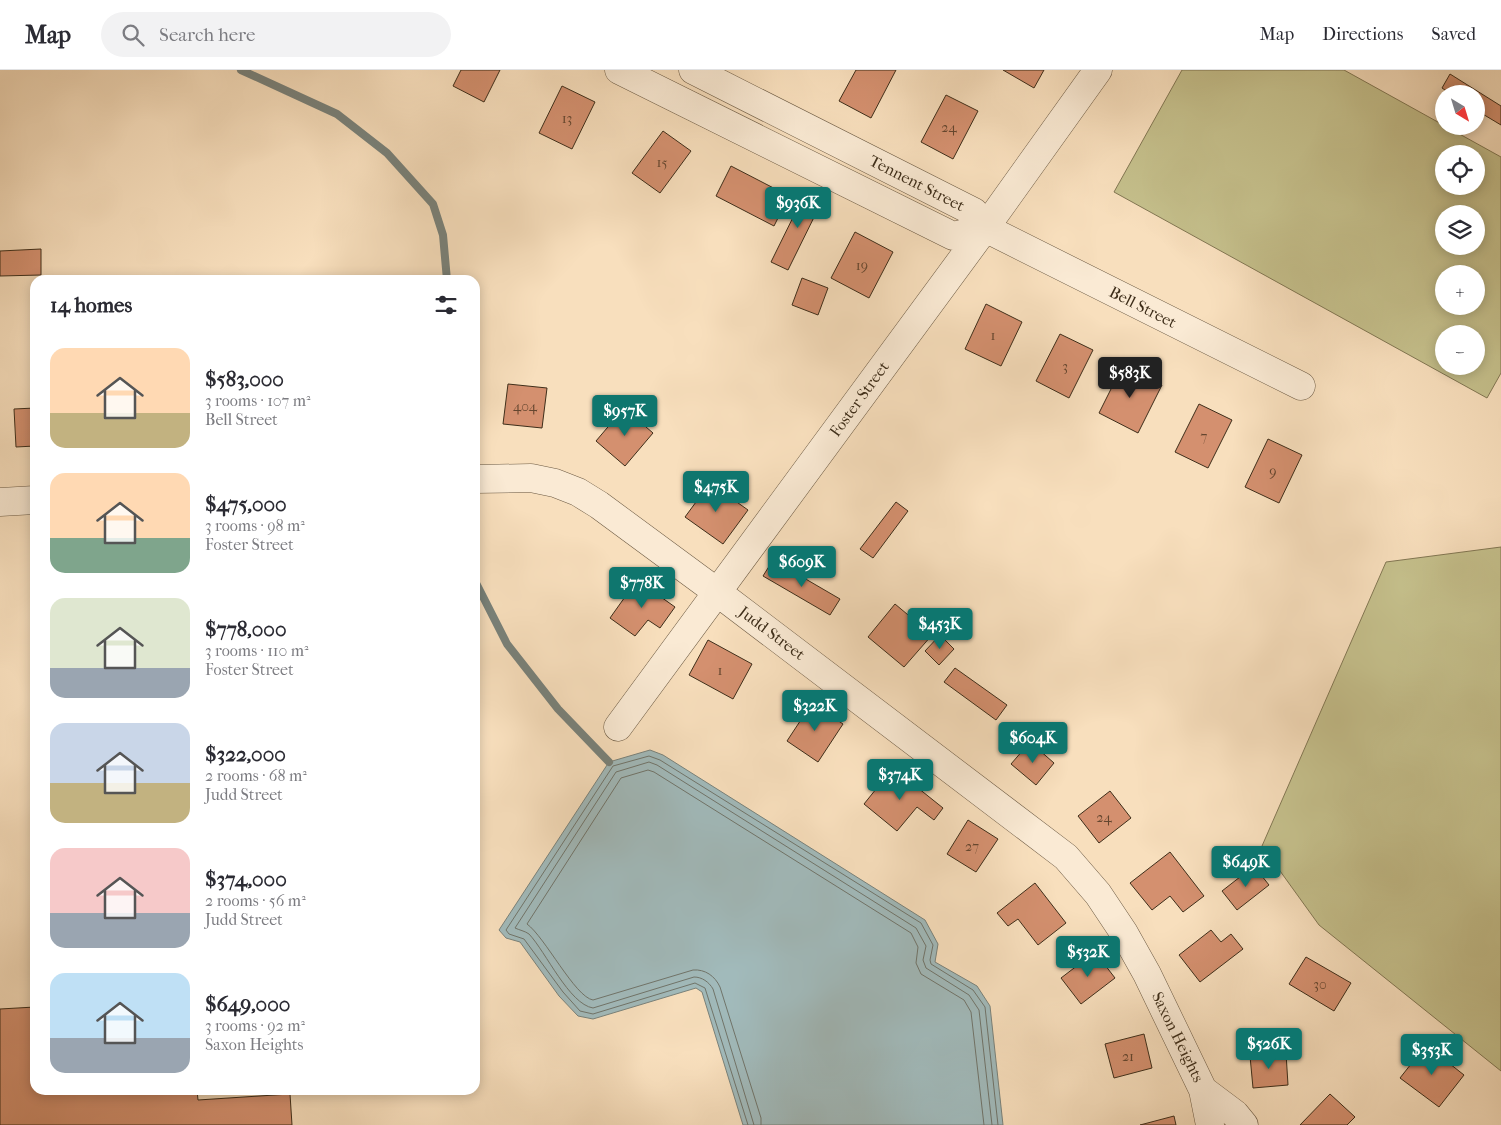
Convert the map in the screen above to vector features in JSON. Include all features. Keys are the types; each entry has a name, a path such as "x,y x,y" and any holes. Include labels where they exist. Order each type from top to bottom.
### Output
{"street":[{"name":"Tennent Street","path":"618,70 953,236 985,228 974,212 693,70"},
{"name":"Foster Street","path":"618,727 985,228 1098,70"},
{"name":"Bell Street","path":"985,228 1300,386"},
{"name":"Judd Street","path":"480,479 531,478 555,483 578,492 599,505 1047,841"},
{"path":"0,502 30,500"},
{"name":"Saxon Heights","path":"1047,841 1066,856 1083,874 1124,933 1147,974 1203,1090 1210,1125"},
{"name":"Saxon Heights","path":"1203,1090 1235,1114 1244,1125"}],"shaded area":[{"path":"1182,70 1344,70 1435,120 1435,135 1461,135 1479,145 1435,145 1435,195 1485,195 1485,148 1501,157 1501,373 1487,398 1445,375 1485,375 1485,325 1435,325 1435,369 1114,192"},
{"path":"1501,547 1501,1071 1319,925 1262,846 1386,562"}],"water":[{"path":"650,750 663,755 925,920 938,944 935,962 977,986 990,1006 1003,1125 743,1125 702,992 696,988 593,1019 578,1016 559,996 520,942 506,938 499,930 609,762"}],"building":[{"path":"461,70 500,70 484,102 453,86"},
{"path":"856,70 896,70 871,118 839,101"},
{"path":"1003,70 1044,70 1034,88"},
{"path":"1450,74 1468,85 1444,85"},
{"path":"562,86 595,102 572,149 539,133"},
{"path":"946,95 978,111 953,159 921,142"},
{"path":"1485,96 1501,106 1501,125 1485,115"},
{"path":"663,131 691,151 660,193 632,173"},
{"path":"731,166 789,196 774,226 716,196"},
{"path":"807,189 824,197 788,270 771,262"},
{"path":"855,232 893,252 869,298 831,278"},
{"path":"41,249 41,275 0,276 0,251"},
{"path":"802,278 828,288 818,315 792,305"},
{"path":"986,304 1022,322 1001,366 965,349"},
{"path":"1060,334 1093,350 1069,398 1036,381"},
{"path":"1123,365 1162,385 1138,433 1099,413"},
{"path":"508,384 547,388 542,428 503,424"},
{"path":"1199,404 1232,420 1208,468 1175,452"},
{"path":"30,408 30,446 16,447 14,409"},
{"path":"624,408 653,433 625,466 596,441"},
{"path":"1268,439 1302,455 1279,503 1245,487"},
{"path":"710,483 748,510 723,544 685,517"},
{"path":"896,502 908,511 873,558 860,549"},
{"path":"773,560 840,599 830,615 763,576"},
{"path":"637,580 675,607 660,628 648,620 635,636 610,618"},
{"path":"895,604 932,635 904,667 868,637"},
{"path":"940,635 954,649 939,665 925,651"},
{"path":"708,640 752,664 733,699 689,675"},
{"path":"955,668 1007,705 996,720 944,682"},
{"path":"812,703 843,724 818,762 787,741"},
{"path":"1030,742 1054,763 1036,785 1011,764"},
{"path":"893,768 943,808 934,820 917,807 897,831 864,804"},
{"path":"1110,791 1131,818 1099,843 1078,816"},
{"path":"968,820 998,839 976,872 947,854"},
{"path":"1170,852 1204,896 1183,912 1170,896 1152,910 1130,883"},
{"path":"1254,866 1269,885 1237,910 1222,891"},
{"path":"1035,883 1066,923 1038,945 1018,919 1008,926 997,913"},
{"path":"1211,930 1221,942 1231,934 1243,949 1200,982 1179,955"},
{"path":"1095,952 1115,978 1081,1004 1061,978"},
{"path":"1306,957 1351,983 1334,1011 1289,984"},
{"path":"30,1007 30,1095 198,1095 198,1100 290,1095 292,1125 0,1125 0,1009"},
{"path":"1144,1034 1152,1068 1114,1078 1105,1044"},
{"path":"1426,1045 1464,1075 1439,1107 1400,1078"},
{"path":"1286,1053 1288,1085 1253,1088 1250,1056"},
{"path":"1330,1094 1355,1117 1347,1125 1300,1125"},
{"path":"1174,1116 1176,1125 1140,1125"}],"waterway":[{"path":"241,70 337,114 387,153 433,204 443,235 447,275"},
{"path":"480,591 507,644 558,709 609,762"}]}
